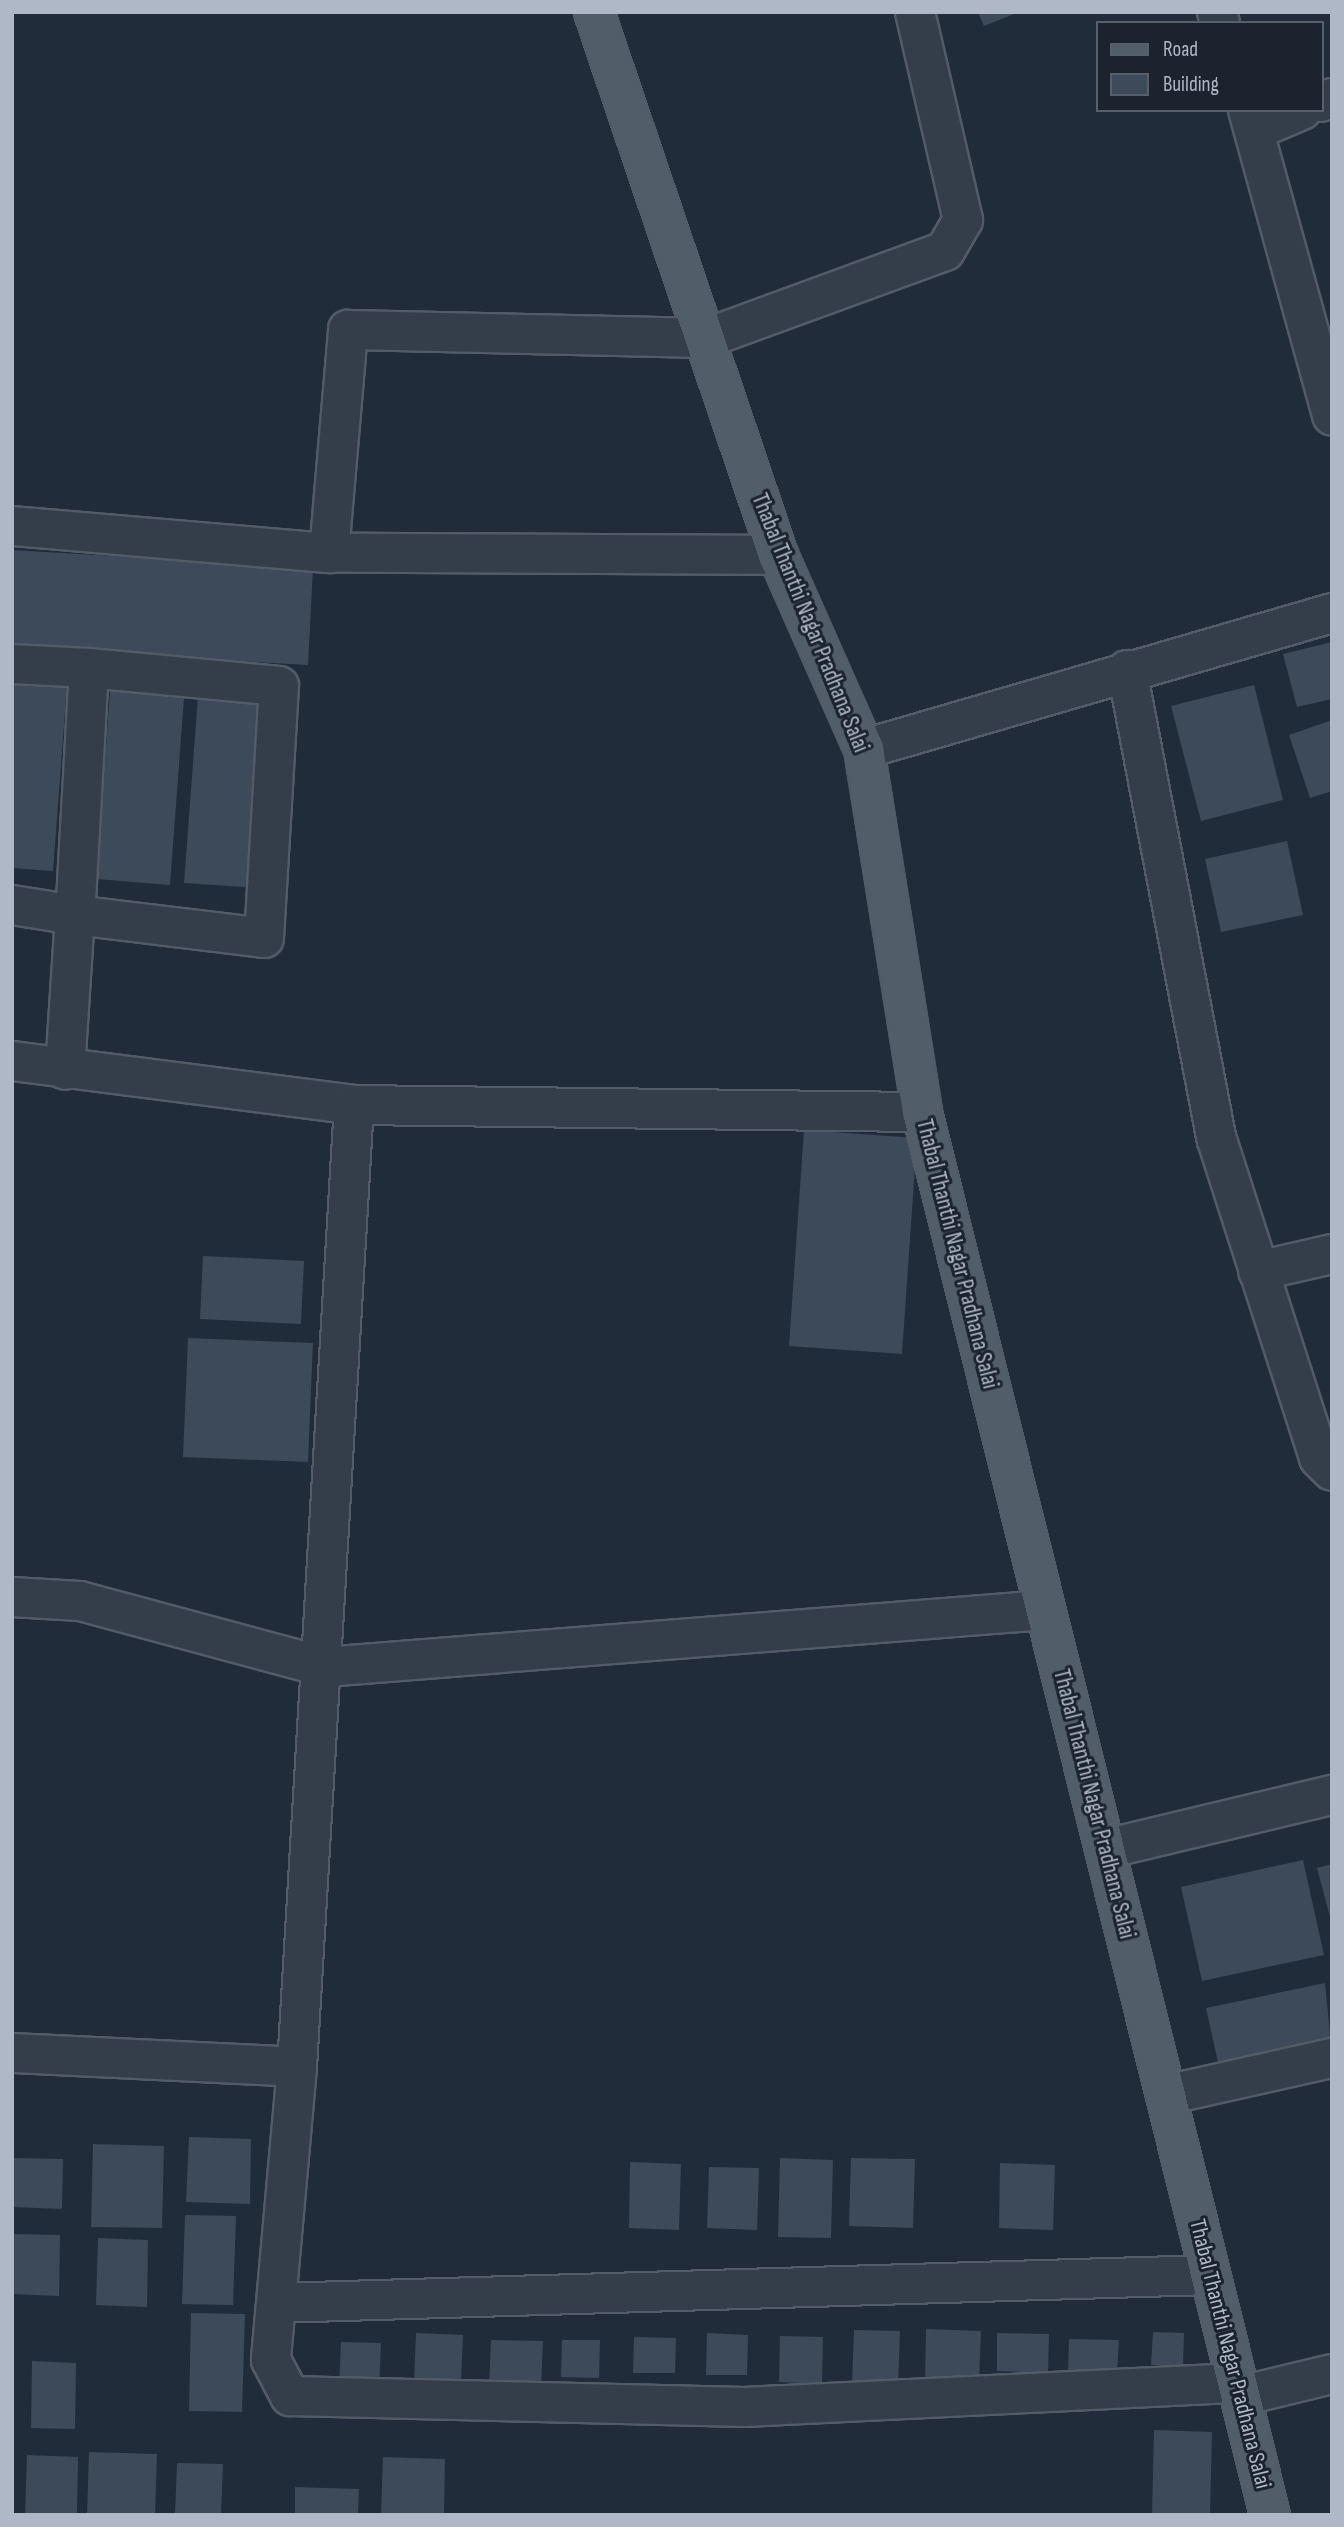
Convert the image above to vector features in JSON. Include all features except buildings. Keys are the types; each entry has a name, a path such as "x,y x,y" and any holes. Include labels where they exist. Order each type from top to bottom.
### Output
{"main road":[{"name":"Thabal Thanthi Nagar Pradhana Salai","path":"594,12 707,338 778,555 864,749 922,1112 1270,2515"}],"street":[{"path":"330,554 348,330 707,338 945,251 957,236 963,220 915,12"},
{"path":"1292,112 1252,120 1332,416"},
{"path":"12,526 330,554 778,555"},
{"path":"864,749 1127,670 1332,613"},
{"path":"12,664 89,668 279,687 264,938 12,905"},
{"path":"65,1070 89,668"},
{"path":"1127,670 1217,1139 1319,1458 1332,1471"},
{"path":"12,1061 65,1070 354,1105 922,1112"},
{"path":"354,1105 325,1667 297,2067 271,2360 279,2384 307,2400 744,2407 1239,2389 1332,2374"},
{"path":"1258,1271 1332,1254"},
{"path":"12,1597 80,1601 325,1667 1045,1610"},
{"path":"1105,1849 1332,1795"},
{"path":"12,2053 297,2067"},
{"path":"1166,2095 1332,2058"},
{"path":"277,2302 1210,2275"}]}
